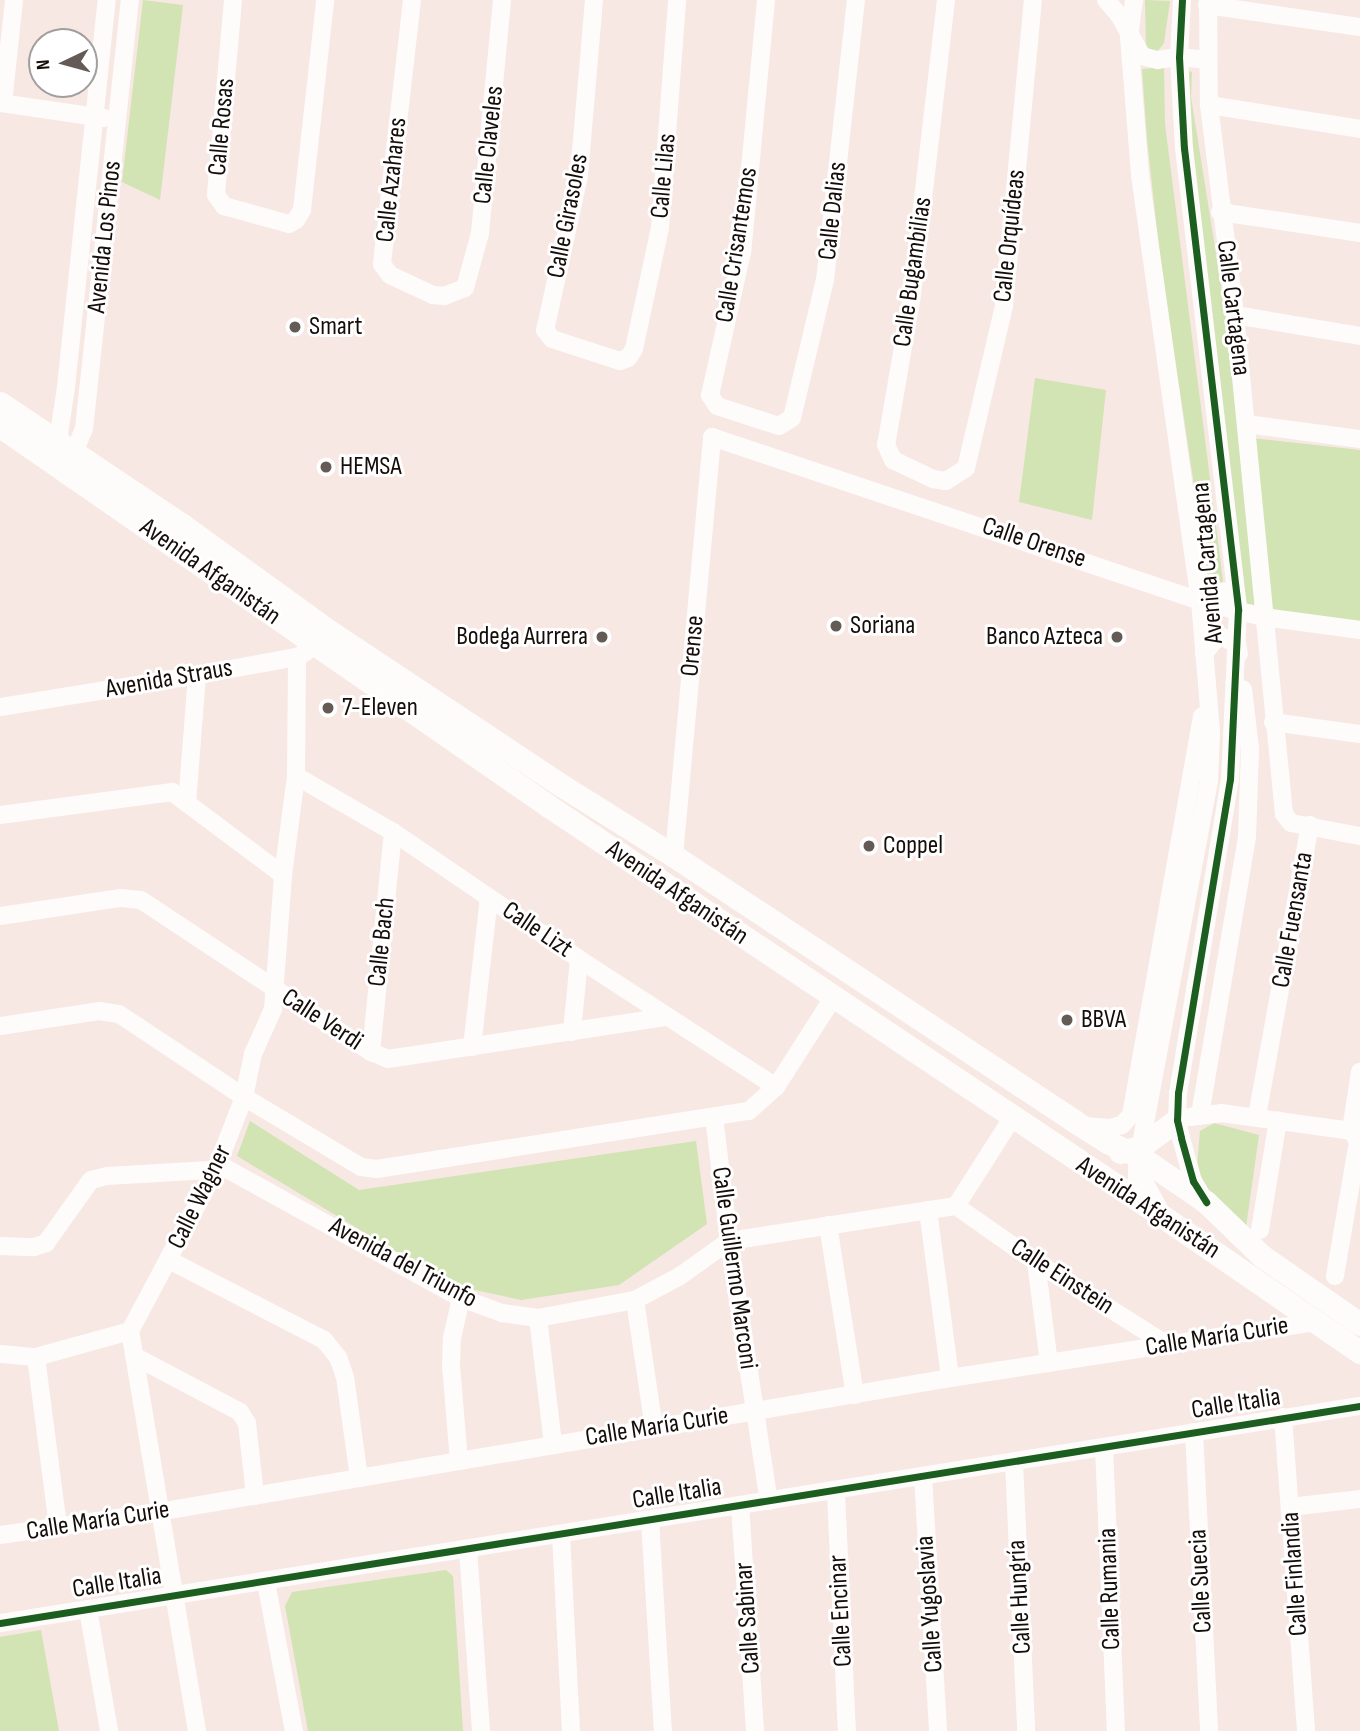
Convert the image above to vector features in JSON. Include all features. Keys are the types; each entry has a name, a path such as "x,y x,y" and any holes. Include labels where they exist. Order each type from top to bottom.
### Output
{"main road":[{"name":"Avenida Afganistán","path":"0,403 62,455"},
{"name":"Avenida Afganistán","path":"0,426 62,455 181,524 314,645 1360,1352"},
{"name":"Avenida Afganistán","path":"314,645 674,856 919,1021 1107,1142 1138,1147 1206,1202 1262,1256 1360,1324"},
{"path":"833,998 859,993 906,1021 919,1021"},
{"path":"1012,1118 1085,1152 1101,1155 1138,1147 1189,1117"},
{"path":"1138,1147 1139,1178 1159,1214"}],"street":[{"path":"14,0 1,103 117,120"},
{"name":"Avenida Los Pinos","path":"62,455 107,0"},
{"name":"Avenida Los Pinos","path":"62,455 84,429 130,0"},
{"name":"Calle Rosas","path":"233,0 216,195 224,206 279,223 296,220 302,210 325,0"},
{"name":"Calle Azahares","path":"412,0 382,264 390,275 433,295 444,296 465,288"},
{"name":"Calle Claveles","path":"465,288 481,233 502,0"},
{"name":"Calle Girasoles","path":"594,0 579,176 545,330 552,339 611,360 628,358 634,349"},
{"name":"Calle Lilas","path":"634,349 660,228 677,0"},
{"name":"Calle Crisantemos","path":"766,0 742,252 710,395 717,407 773,426 785,425 792,418"},
{"name":"Calle Dalias","path":"792,418 825,280 856,0"},
{"name":"Calle Bugambilias","path":"946,0 912,295 886,445 893,460 933,479 946,481 966,468"},
{"name":"Calle Orquídeas","path":"966,468 1003,306 1033,0"},
{"path":"1106,0 1119,15 1136,49 1148,59 1179,57 1206,60"},
{"name":"Avenida Cartagena","path":"1134,0 1129,37 1140,176 1197,577 1211,733 1209,781 1138,1147"},
{"name":"Avenida Cartagena","path":"1182,0 1179,57 1186,162 1238,610 1230,779 1178,1093 1189,1117"},
{"path":"1208,2 1360,27"},
{"name":"Calle Cartagena","path":"1208,2 1206,60 1209,106 1220,212 1235,315 1263,617"},
{"path":"1209,106 1360,129"},
{"path":"1220,212 1360,233"},
{"path":"1235,315 1360,336"},
{"path":"1246,424 1360,439"},
{"name":"Calle Orense","path":"712,437 1200,601 1263,617 1360,630"},
{"name":"Orense","path":"674,856 712,437"},
{"path":"1197,577 1216,592 1235,591"},
{"name":"Calle Fuensanta","path":"1257,1116 1310,825 1291,823 1284,814 1263,617"},
{"path":"1204,654 1215,640 1222,637 1237,644 1251,748 1247,836 1189,1117 1193,1181 1206,1202"},
{"name":"Avenida Straus","path":"0,707 197,675 314,645"},
{"name":"Calle Wagner","path":"130,1331 216,1169 244,1097 253,1054 273,1009 283,875 314,645"},
{"path":"187,803 197,675"},
{"path":"1081,1126 1110,1128 1122,1125 1131,1115 1208,689"},
{"path":"1273,722 1360,734"},
{"name":"Calle Lizt","path":"296,776 393,832 579,959 776,1087"},
{"path":"0,815 172,792 283,875"},
{"path":"1310,825 1360,836"},
{"name":"Calle Bach","path":"371,1052 393,832"},
{"name":"Calle Verdi","path":"0,916 121,898 141,900 371,1052 388,1059 667,1017"},
{"path":"472,1047 489,898"},
{"path":"572,1032 579,959"},
{"path":"0,1026 111,1012 244,1097 361,1167 377,1169 749,1111 776,1087 794,1054 833,998"},
{"path":"1335,1276 1358,1141 1356,1131 1360,1072"},
{"path":"1189,1117 1257,1116 1356,1131"},
{"name":"Calle Guillermo Marconi","path":"714,1117 729,1241 769,1501"},
{"path":"956,1206 1012,1118"},
{"path":"1260,1230 1278,1120"},
{"name":"Avenida del Triunfo","path":"0,1246 34,1247 46,1243 91,1180 107,1176 227,1169 461,1298 502,1313 538,1318 635,1300 680,1276 729,1241 956,1206"},
{"name":"Calle Einstein","path":"956,1206 1036,1262 1169,1346"},
{"path":"928,1210 950,1378"},
{"path":"828,1224 855,1395"},
{"path":"169,1260 324,1340 338,1357 345,1377 359,1478"},
{"path":"1036,1262 1049,1363"},
{"path":"459,1461 451,1365 452,1338 461,1298"},
{"path":"635,1300 654,1428"},
{"path":"538,1318 553,1443"},
{"name":"Calle María Curie","path":"0,1535 255,1496 553,1443 950,1378 1315,1322"},
{"path":"0,1354 36,1357 130,1331 158,1512 197,1731"},
{"path":"134,1356 240,1412 247,1423 255,1496"},
{"path":"36,1357 58,1527"},
{"name":"Calle Italia","path":"0,1623 836,1492 1360,1406"},
{"name":"Calle Finlandia","path":"1283,1418 1306,1731"},
{"name":"Calle Suecia","path":"1194,1432 1209,1731"},
{"name":"Calle Rumania","path":"1104,1447 1116,1731"},
{"name":"Calle Hungría","path":"1014,1462 1026,1731"},
{"name":"Calle Yugoslavia","path":"923,1477 938,1731"},
{"name":"Calle Encinar","path":"836,1492 847,1731"},
{"path":"1290,1507 1360,1499"},
{"name":"Calle Sabinar","path":"740,1505 755,1731"},
{"path":"650,1520 663,1731"},
{"path":"561,1534 571,1731"},
{"path":"468,1549 481,1731"},
{"path":"266,1582 294,1731"},
{"path":"88,1609 109,1731"}],"green space":[{"path":"143,0 183,5 160,200 122,182"},
{"path":"1145,0 1170,1 1164,43 1157,52 1146,49"},
{"path":"1164,67 1165,124 1223,581 1217,587 1208,579 1160,258 1147,139 1142,69"},
{"path":"1181,69 1192,72 1191,97 1225,310 1256,605 1245,604"},
{"path":"1035,378 1106,390 1092,520 1019,502"},
{"path":"1251,438 1360,450 1360,626 1266,614"},
{"path":"250,1121 359,1190 696,1141 707,1224 619,1285 521,1300 452,1285 237,1156"},
{"path":"1214,1123 1259,1135 1245,1234 1196,1179 1200,1131"},
{"path":"446,1570 453,1576 463,1731 308,1731 285,1606 292,1592"},
{"path":"41,1630 59,1731 0,1731 0,1637"}],"cycle path":[{"path":"1182,0 1179,57 1184,148 1238,610 1230,779 1178,1093 1177,1120 1181,1138 1193,1181 1206,1202"},
{"path":"0,1623 1360,1406"}],"place":[{"name":"Smart","path":"295,327"},
{"name":"HEMSA","path":"326,467"},
{"name":"Soriana","path":"836,626"},
{"name":"Bodega Aurrera","path":"602,637"},
{"name":"Banco Azteca","path":"1117,637"},
{"name":"7-Eleven","path":"328,708"},
{"name":"Coppel","path":"869,846"},
{"name":"BBVA","path":"1067,1020"}]}
